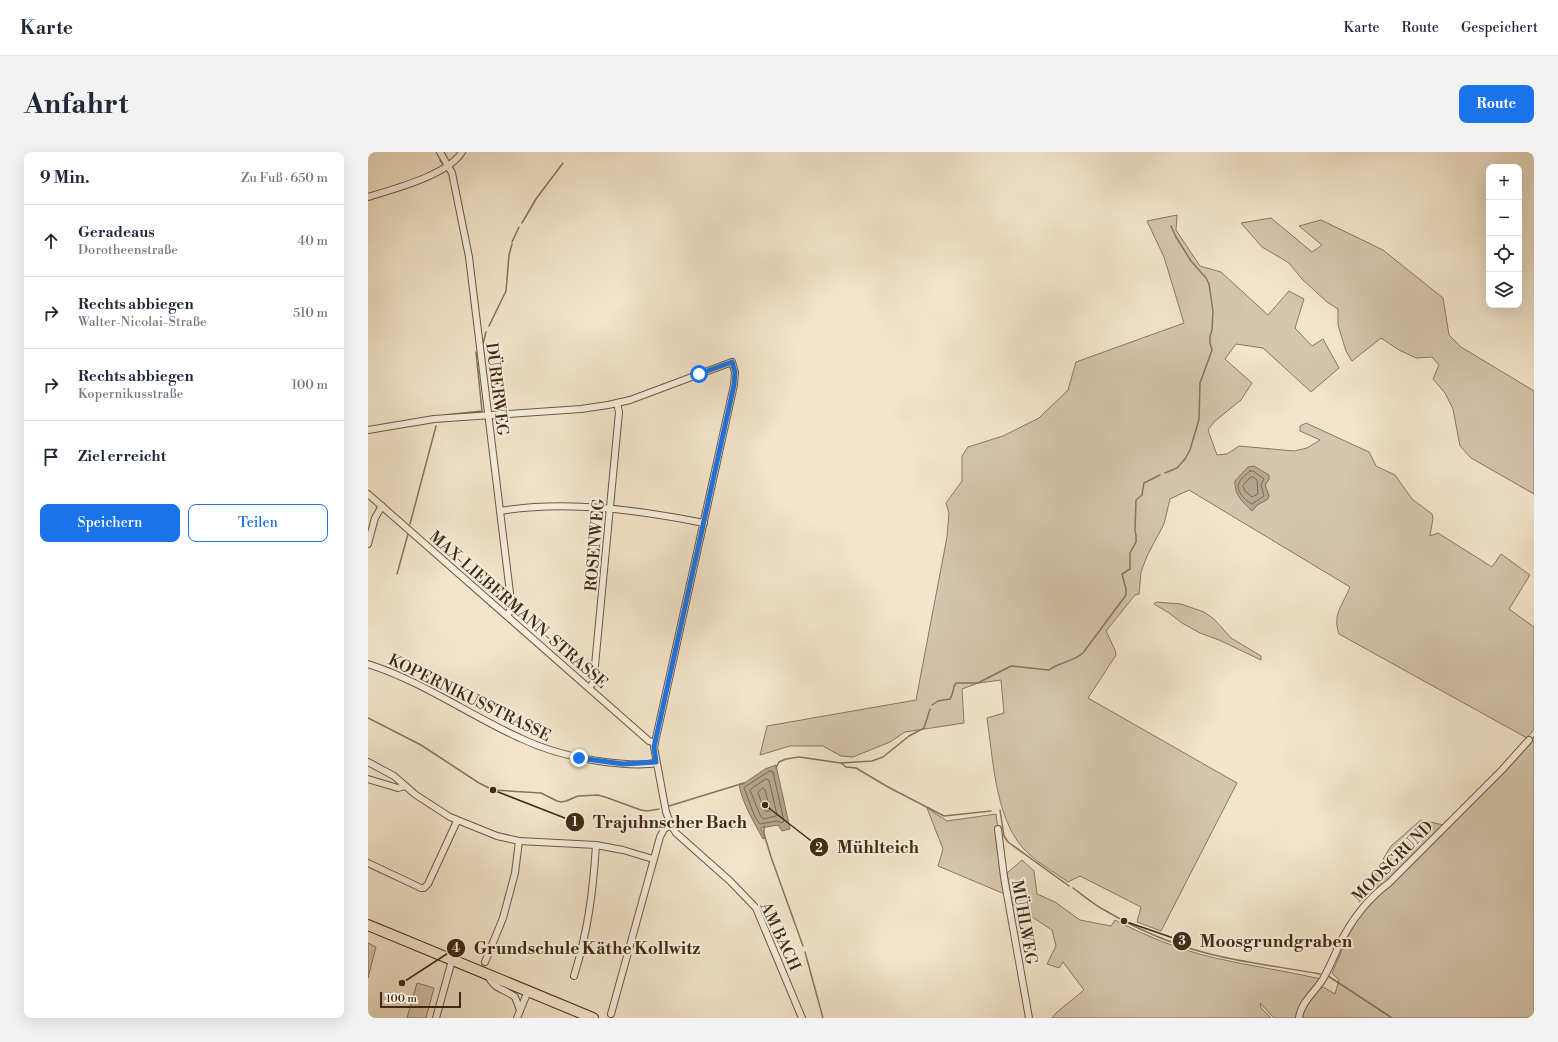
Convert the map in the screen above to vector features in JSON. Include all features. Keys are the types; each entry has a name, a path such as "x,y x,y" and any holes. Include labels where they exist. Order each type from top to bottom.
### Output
{"main road":[{"path":"368,925 593,1018"}],"street":[{"name":"DÜRERWEG","path":"440,152 452,173 468,257 511,601 510,611 507,616"},
{"path":"368,197 412,182 448,166 455,162 462,152"},
{"path":"368,430 418,421 581,409 617,403 635,398 732,362 735,372 734,385 654,743 656,762 666,812 671,825 664,829 653,859 611,1014"},
{"name":"ROSENWEG","path":"589,688 593,683 594,676 619,412 617,403"},
{"name":"MAX-LIEBERMANN-STRASSE","path":"368,494 649,741 654,743"},
{"path":"368,544 375,518 382,506"},
{"path":"500,511 570,507 610,509 646,513 704,523"},
{"name":"KOPERNIKUSSTRASSE","path":"368,664 406,678 510,733 554,752 609,763 635,764 656,762"},
{"name":"MOOSGRUND","path":"1299,1018 1300,1012 1323,979 1343,938 1359,912 1370,899 1389,883 1502,770 1529,740"},
{"path":"368,762 394,776 429,804 457,821 497,836 519,841 596,845 623,850 653,859"},
{"path":"368,779 398,788 405,786"},
{"path":"368,863 421,888 424,888 428,884 457,821"},
{"name":"AM BACH","path":"671,825 681,838 730,881 756,908 802,1018"},
{"name":"MÜHLWEG","path":"998,829 1004,877 1029,1018"},
{"path":"485,962 503,918 515,874 519,841"},
{"path":"574,976 588,924 592,898 596,845"},
{"path":"436,1018 452,960"},
{"path":"488,975 497,987 515,997 520,1010"},
{"path":"517,1018 528,992"}],"shaded area":[{"path":"1177,215 1176,230 1200,266 1221,272 1268,315 1289,291 1304,299 1295,328 1312,346 1323,339 1339,368 1311,392 1263,348 1236,344 1225,359 1252,383 1241,400 1215,421 1208,430 1217,455 1227,454 1239,446 1294,451 1307,448 1320,440 1300,431 1300,426 1306,423 1369,452 1376,466 1395,475 1412,499 1432,514 1433,518 1430,536 1438,533 1492,567 1501,554 1530,575 1509,609 1534,627 1534,729 1527,738 1339,634 1337,621 1339,610 1350,587 1189,490 1170,499 1164,524 1147,556 1141,572 1139,594 1135,595 1106,631 1116,655 1088,698 1237,783 1161,931 1137,922 1141,907 1080,876 1068,882 1032,857 1022,847 1013,834 1006,819 997,786 987,718 1004,713 1001,680 978,683 962,689 964,723 905,732 890,742 853,757 841,756 823,746 790,746 760,755 767,726 916,700 947,537 949,513 946,503 962,481 962,456 968,447 1003,436 1039,418 1068,390 1076,362 1184,323 1164,257 1147,221","holes":["1254,466 1269,479 1265,485 1269,496 1268,499 1257,505 1252,511"]},
{"path":"1271,218 1312,252 1322,245 1299,226 1321,220 1383,250 1443,298 1449,335 1461,347 1534,391 1534,494 1471,458 1460,446 1453,409 1445,393 1433,379 1439,365 1432,357 1416,358 1399,350 1381,338 1352,361 1346,351 1338,325 1338,309 1327,302 1302,279 1289,263 1262,247 1241,223"},
{"path":"1156,602 1181,604 1204,612 1214,619 1231,638 1261,656 1261,660 1219,640 1200,633 1154,604"},
{"path":"1534,736 1534,1018 1301,1018 1309,1000 1319,989 1323,987 1335,994 1339,980 1332,973 1351,929 1361,914 1373,901 1377,869 1391,846 1421,820 1448,826 1522,751"},
{"path":"927,808 947,821 996,814 1007,895 938,866 943,849"},
{"path":"1022,860 1034,871 1037,894 1055,902 1080,920 1111,926 1115,920 1139,932 1202,955 1321,979 1297,1018 1274,1018 1260,1003 1261,1008 1271,1018 1052,1018 1084,990 1063,962 1059,968 1047,964 1056,946 1052,930 1012,904 1007,873"},
{"path":"368,943 376,947 368,978"},
{"path":"417,983 434,988 426,1018 407,1018"}],"water":[{"path":"1254,466 1269,475 1269,479 1265,485 1269,496 1268,499 1257,505 1252,511 1242,501 1238,494 1235,481 1248,467"},
{"path":"776,765 790,829 782,831 778,825 761,828 765,838 763,839 752,819 739,784 743,784 765,769"}],"waterway":[{"path":"522,223 536,199 563,163"},
{"path":"1165,473 1177,468 1185,459 1190,450 1199,419 1200,383 1212,350 1210,336 1212,330 1213,311 1209,284 1206,278 1191,261 1171,226"},
{"path":"512,242 519,227"},
{"path":"489,326 506,291 509,255 512,244"},
{"path":"483,344 486,332"},
{"path":"445,415 482,411 476,352"},
{"path":"410,524 436,426"},
{"path":"932,705 938,701 950,699 956,683 978,683 1011,666 1049,670 1083,653 1126,595 1122,574 1130,569 1130,553 1136,542 1136,500 1142,495 1144,483 1160,475"},
{"path":"397,574 408,534"},
{"path":"776,768 779,762 786,759 799,757 841,763 872,761 883,757 909,736 924,728 930,709"},
{"path":"368,718 421,745 479,783 493,790 541,793 561,802 578,796 598,795 641,810 647,811 659,809"},
{"path":"841,763 846,767 856,768 888,787 944,816 991,811"},
{"path":"669,806 744,783"},
{"path":"1000,810 1004,836 1008,842 1069,886"},
{"path":"764,826 764,834 771,857 803,946"},
{"path":"1073,888 1097,906 1118,918 1142,930 1180,945 1234,960 1320,974"},
{"path":"805,952 823,1018"},
{"path":"1328,976 1392,1018"}],"place":[{"name":"Trajuhnscher Bach","path":"493,790"},
{"name":"Mühlteich","path":"765,805"},
{"name":"Moosgrundgraben","path":"1124,921"},
{"name":"Grundschule Käthe Kollwitz","path":"402,983"}],"route":[{"path":"579,758 623,764 648,764 656,762 654,747 656,737 734,385 735,372 732,362 699,374"}]}
